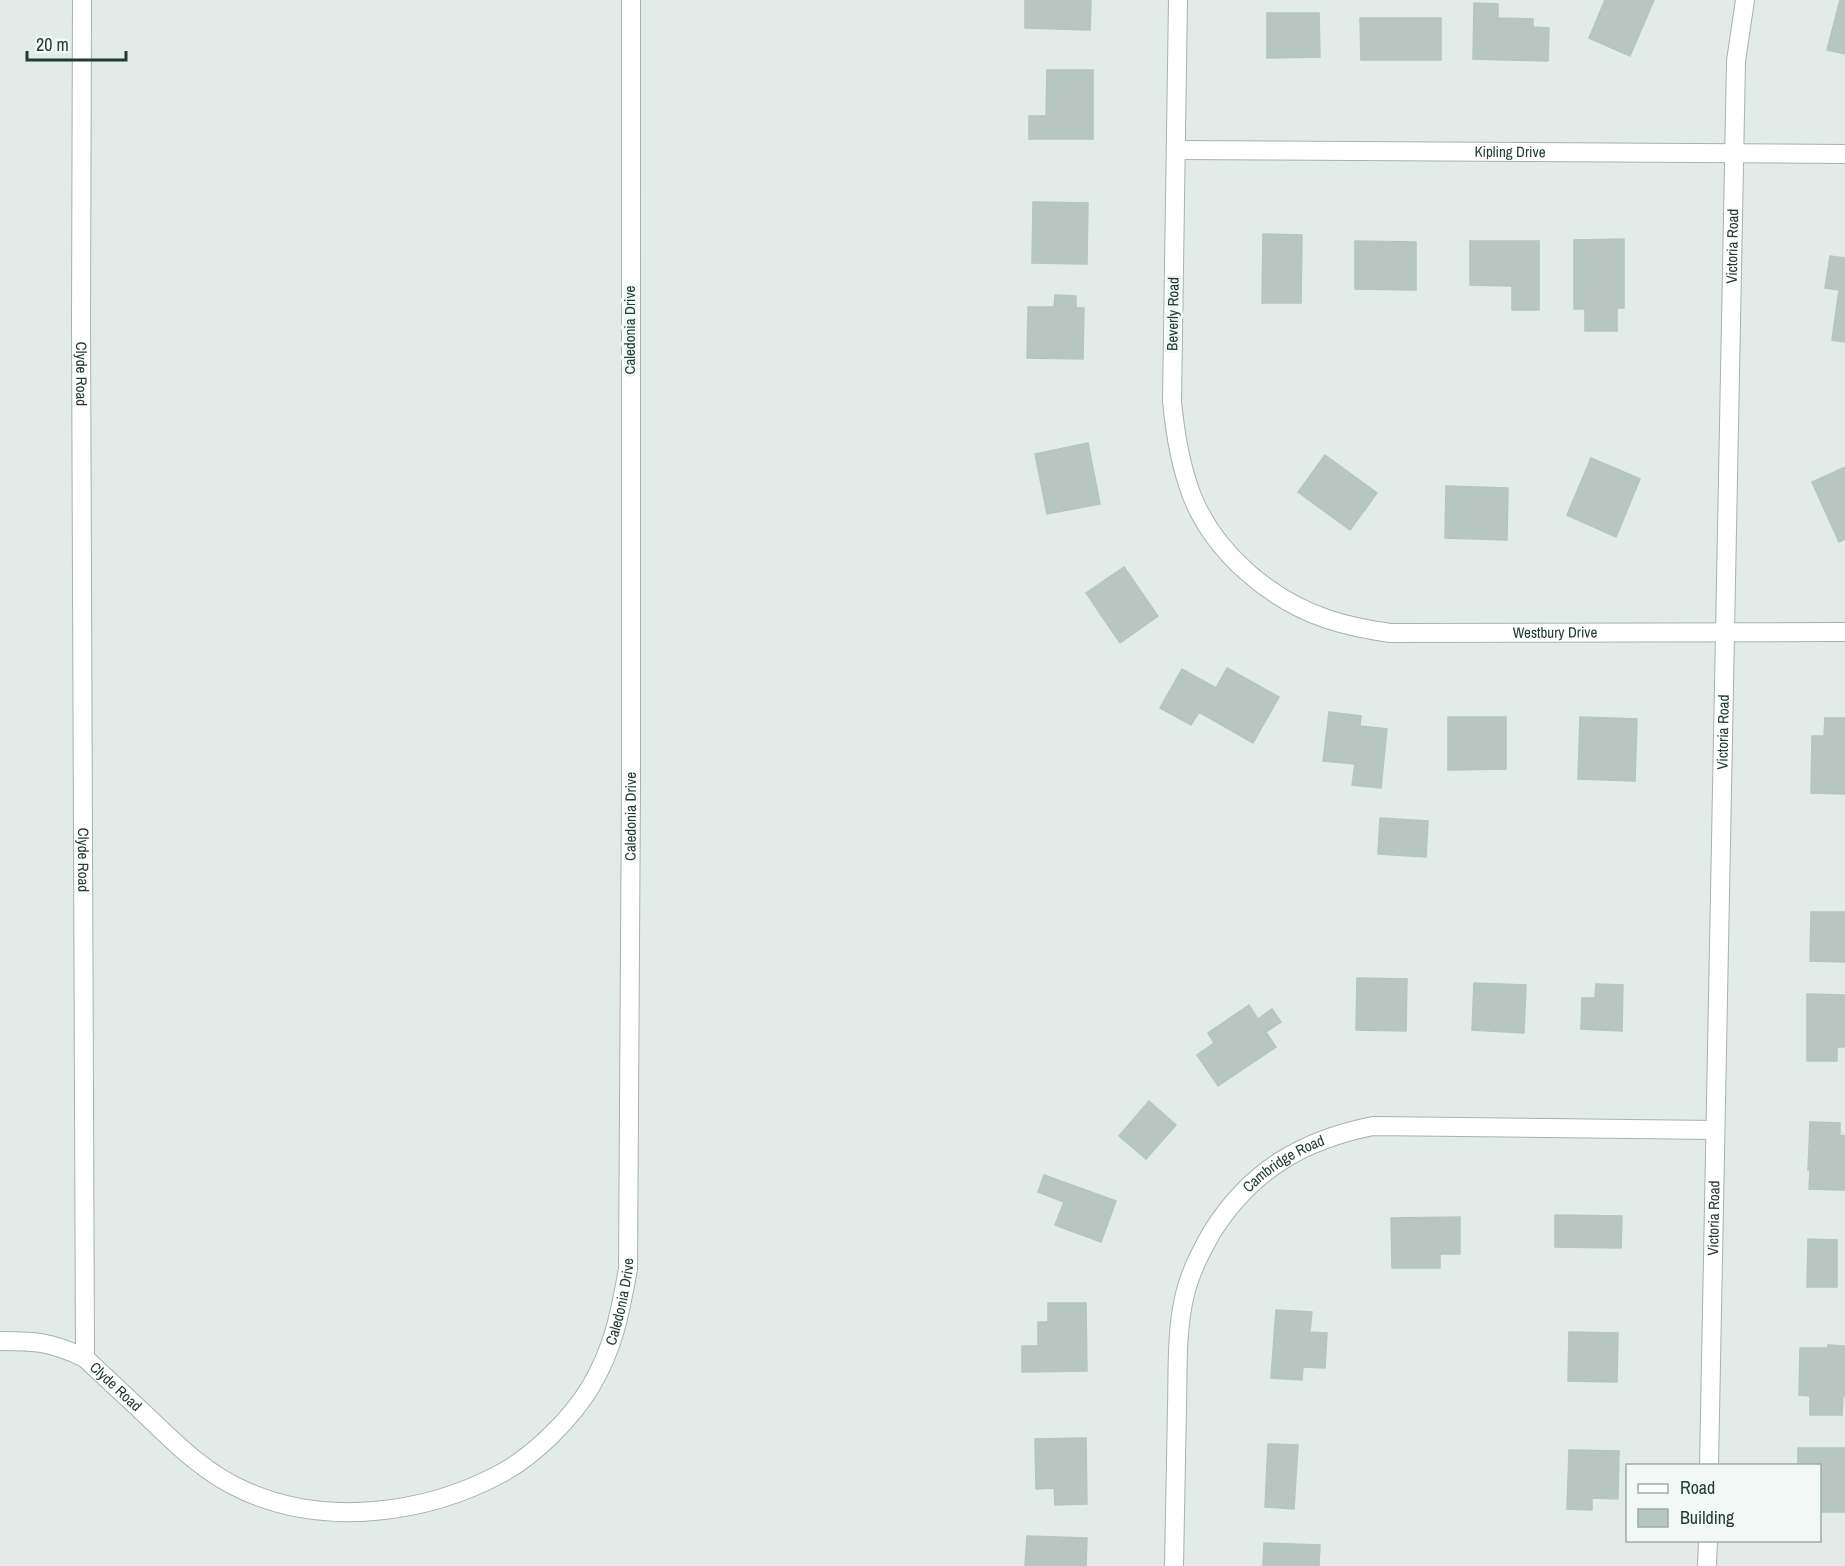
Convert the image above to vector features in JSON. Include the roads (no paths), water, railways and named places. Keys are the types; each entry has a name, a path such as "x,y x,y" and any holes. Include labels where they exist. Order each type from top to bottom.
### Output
{"street":[{"name":"Clyde Road","path":"82,0 85,1358 190,1457 217,1476 246,1492 293,1507 323,1511 367,1512 394,1507"},
{"name":"Caledonia Drive","path":"394,1507 456,1493 502,1473 545,1442 569,1416 590,1387 607,1355 619,1322 628,1269 631,783 631,0"},
{"name":"Beverly Road","path":"1178,0 1172,401 1176,440 1192,496 1210,530 1230,555 1254,578 1275,592"},
{"name":"Victoria Road","path":"1709,1464 1736,61 1745,0"},
{"name":"Kipling Drive","path":"1176,150 1845,154"},
{"name":"Westbury Drive","path":"1275,592 1295,606 1326,619 1357,628 1390,633 1845,632"},
{"name":"Cambridge Road","path":"1174,1566 1179,1339 1185,1293 1202,1249 1226,1209 1271,1167 1297,1150 1341,1133 1373,1126 1715,1130"},
{"path":"0,1341 40,1341 62,1347 85,1358"},
{"path":"1707,1566 1708,1542"}]}
